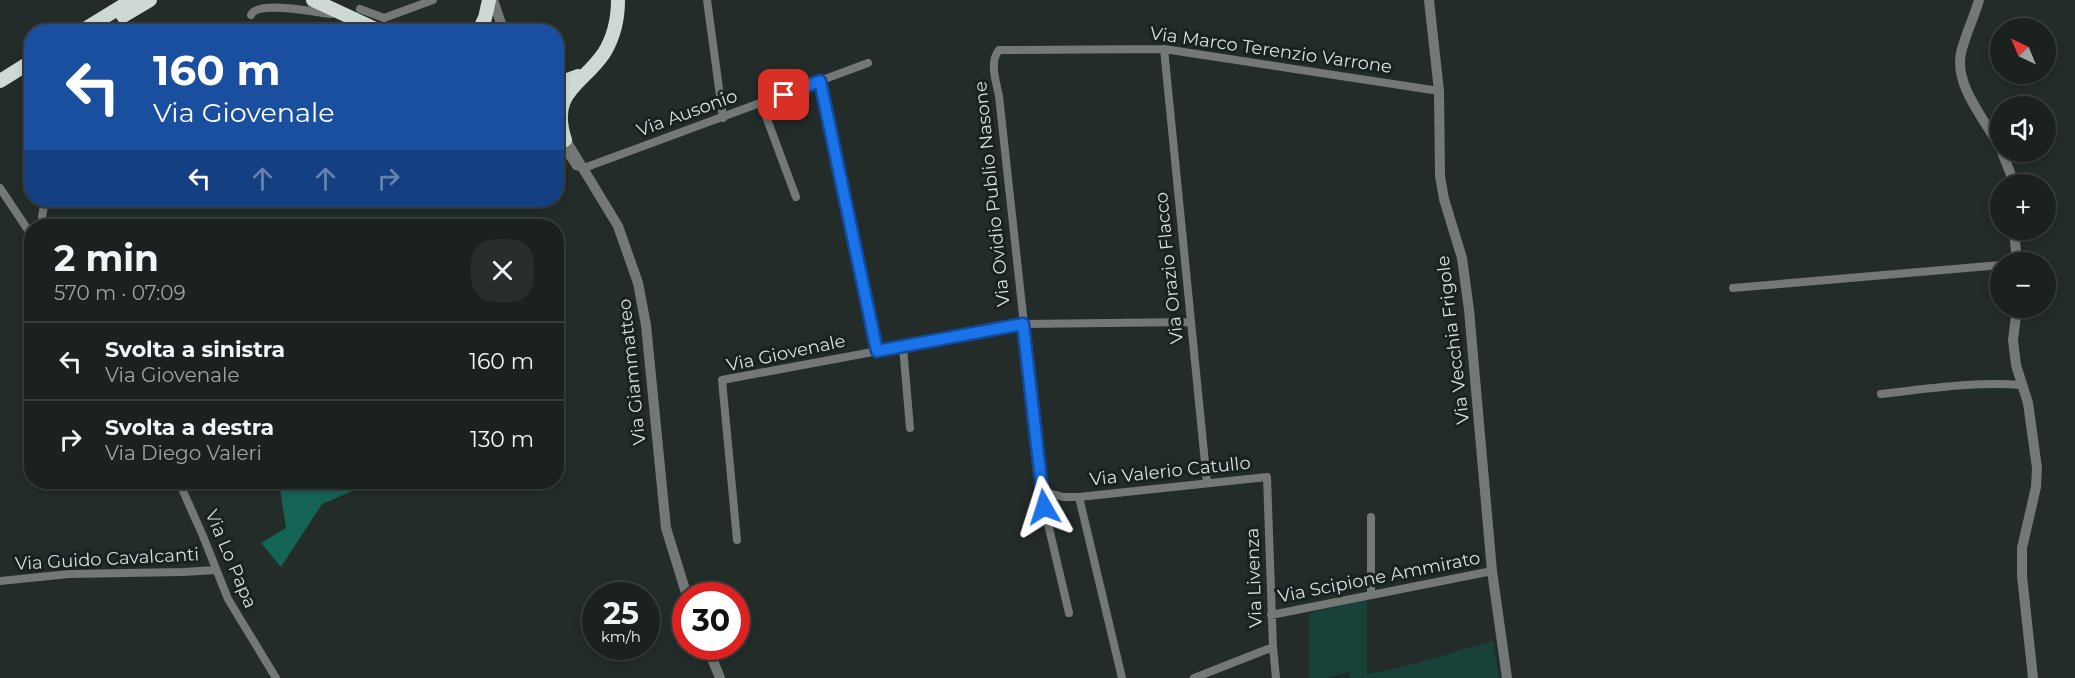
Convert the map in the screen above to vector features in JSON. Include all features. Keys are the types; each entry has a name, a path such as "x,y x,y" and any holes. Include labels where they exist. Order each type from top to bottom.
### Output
{"highway":[{"path":"84,24 120,0"},
{"path":"93,24 132,0"},
{"path":"111,24 150,0"},
{"path":"125,15 133,15 160,0"},
{"path":"313,0 334,13 362,24"},
{"path":"326,0 377,24"},
{"path":"482,24 491,0"},
{"path":"564,103 576,82 605,52 614,32 618,0"},
{"path":"0,81 24,66"},
{"path":"564,82 572,80 592,66"},
{"path":"0,92 24,77"}],"street":[{"path":"360,9 384,18 433,0"},
{"path":"491,0 501,24"},
{"path":"707,0 723,118"},
{"name":"Via Vecchia Frigole","path":"1429,0 1438,91 1440,176 1444,199 1462,258 1470,310 1492,571 1507,678"},
{"path":"1979,0 1961,53 1960,71 1965,87 1990,130"},
{"path":"251,15 257,4 265,1 291,3 334,13"},
{"name":"Via Marco Terenzio Varrone","path":"994,56 999,50 1164,49 1438,91"},
{"name":"Via Orazio Flacco","path":"1164,49 1207,483"},
{"name":"Via Ovidio Publio Nasone","path":"994,56 993,65 999,96 1044,507 1069,613"},
{"name":"Via Ausonio","path":"584,168 868,63"},
{"path":"820,81 877,351"},
{"path":"761,103 796,197"},
{"name":"Via Giammatteo","path":"564,142 584,168 618,226 632,262 643,304 666,528 683,582"},
{"path":"0,188 24,224"},
{"path":"1733,288 1990,266"},
{"path":"2016,318 2013,340 2016,365 2028,403 2037,468 2036,487 2022,548 2033,678"},
{"name":"Via Giovenale","path":"737,540 722,380 1023,324 1191,322"},
{"path":"903,347 910,428"},
{"path":"1881,394 1958,387 2022,385"},
{"name":"Via Valerio Catullo","path":"1042,491 1079,497 1267,477"},
{"name":"Via Livenza","path":"1267,477 1276,678"},
{"name":"Via Lo Papa","path":"182,489 241,623 276,678"},
{"path":"1079,497 1122,678"},
{"path":"1371,517 1371,595"},
{"name":"Via Guido Cavalcanti","path":"0,581 69,574 216,570"},
{"name":"Via Scipione Ammirato","path":"1272,615 1492,571"},
{"path":"1194,678 1273,647"},
{"path":"713,660 720,678"}],"green space":[{"path":"280,489 357,489 322,504 281,567 261,543 286,528"},
{"path":"1367,600 1367,674 1407,666 1493,641 1499,678 1351,678 1349,672 1326,678 1309,678 1309,613"}],"route":[{"path":"784,95 820,81 877,351 1023,324 1044,507"}]}
